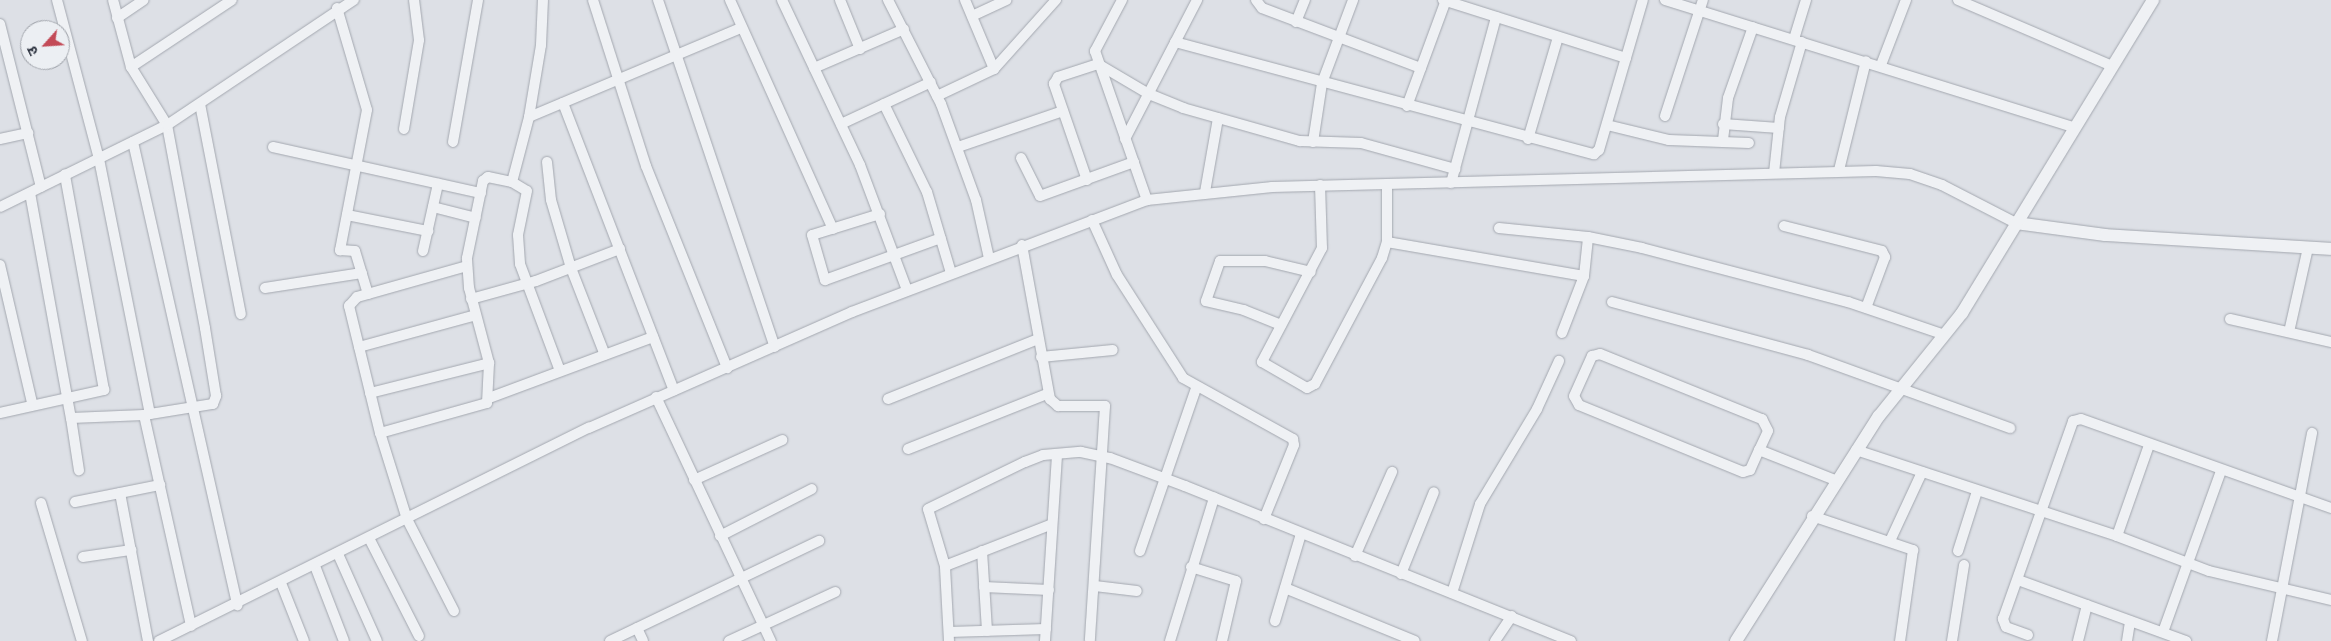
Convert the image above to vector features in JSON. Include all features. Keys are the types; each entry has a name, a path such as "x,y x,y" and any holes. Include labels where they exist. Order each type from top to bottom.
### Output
{"street":[{"path":"57,0 99,159 160,485 191,626"},
{"path":"71,418 147,415 190,409 213,404 216,396 167,125 131,67 113,0"},
{"path":"117,18 144,0"},
{"path":"131,67 232,0"},
{"path":"0,207 167,125 337,8 353,0"},
{"path":"404,129 420,34 414,0"},
{"path":"453,142 478,0"},
{"path":"512,182 529,117 541,45 544,0"},
{"path":"593,0 616,80 672,233 727,368"},
{"path":"658,0 775,347"},
{"path":"730,0 740,28 833,229"},
{"path":"782,0 880,214 907,290"},
{"path":"840,0 860,48"},
{"path":"888,0 931,82 958,147 990,258"},
{"path":"966,0 994,69"},
{"path":"972,16 1007,0"},
{"path":"937,96 994,69 1056,0"},
{"path":"1122,0 1098,40 1098,64 1147,200"},
{"path":"1125,139 1197,0"},
{"path":"1256,0 1262,8 1421,68"},
{"path":"1296,22 1305,0"},
{"path":"1313,142 1322,83 1353,0"},
{"path":"1407,106 1445,0 1626,58"},
{"path":"1176,42 1467,123 1594,154 1606,125 1643,0"},
{"path":"1665,0 1881,65 2074,127"},
{"path":"1665,116 1703,0"},
{"path":"1774,173 1779,128 1806,0"},
{"path":"1881,65 1906,0"},
{"path":"1958,0 2112,66"},
{"path":"1736,641 1835,480 1945,335 2153,0"},
{"path":"337,8 367,110 340,250 355,251 368,294"},
{"path":"1451,183 1496,17"},
{"path":"0,24 41,186"},
{"path":"1723,140 1723,124 1753,27"},
{"path":"529,117 616,80 676,58 740,28"},
{"path":"814,68 904,29"},
{"path":"1528,138 1558,37"},
{"path":"1839,170 1866,61"},
{"path":"1098,64 1149,94 1218,118 1313,142 1361,143 1455,169"},
{"path":"1087,180 1062,111 1056,80 1098,64"},
{"path":"840,124 931,82"},
{"path":"563,102 674,390"},
{"path":"200,104 241,314"},
{"path":"884,104 927,192 951,273"},
{"path":"958,147 1062,111"},
{"path":"1205,192 1218,118"},
{"path":"1723,124 1779,128"},
{"path":"1606,125 1669,140 1723,140 1749,143"},
{"path":"0,139 28,133"},
{"path":"133,142 190,409 237,604"},
{"path":"273,147 481,193"},
{"path":"1021,158 1040,196 1134,162"},
{"path":"547,162 551,200 571,268 605,355"},
{"path":"162,640 656,397 907,290 1022,245 1147,200 1205,192 1320,186 1839,170 1910,174 1942,185 2016,223 2105,235 2331,249"},
{"path":"0,413 32,403 102,392 105,388 65,175"},
{"path":"380,433 484,406 488,398 489,363 471,298 467,266 481,193 488,177 512,182 526,190 518,249 526,284 560,371"},
{"path":"423,252 438,184"},
{"path":"1320,186 1322,248 1262,362 1303,387 1312,387 1378,266 1387,242 1387,184"},
{"path":"30,193 79,470"},
{"path":"433,207 476,218"},
{"path":"347,214 428,231"},
{"path":"880,214 811,237 828,281 941,238"},
{"path":"1092,220 1127,294 1174,367 1196,388 1294,442 1264,519"},
{"path":"1784,226 1882,251 1884,257 1866,308"},
{"path":"1499,228 1588,237 1866,308 1945,335"},
{"path":"1562,333 1584,276 1588,237"},
{"path":"1387,242 1584,276"},
{"path":"1022,245 1047,394 1058,406 1105,406 1104,456 1090,641"},
{"path":"2289,332 2308,248"},
{"path":"471,298 526,284 620,249"},
{"path":"1281,325 1244,310 1206,302 1220,261 1265,261 1311,272"},
{"path":"0,265 32,403"},
{"path":"454,610 408,519 380,433 350,302 368,294 467,266"},
{"path":"265,288 362,274"},
{"path":"1612,302 1808,355 2010,428"},
{"path":"359,346 476,316"},
{"path":"2230,319 2331,342"},
{"path":"488,398 653,337"},
{"path":"888,399 1038,339"},
{"path":"1041,357 1113,350"},
{"path":"1600,354 1762,419 1768,431 1759,450 1750,470 1743,472 1579,405 1574,396 1592,356 1600,354"},
{"path":"1452,593 1480,504 1537,409 1559,361"},
{"path":"370,393 489,363"},
{"path":"1140,551 1196,388"},
{"path":"908,449 1047,394"},
{"path":"656,397 739,578 771,641"},
{"path":"2028,635 2003,622 2073,421 2081,419 2221,471 2331,508"},
{"path":"2272,641 2312,433"},
{"path":"694,480 782,440"},
{"path":"2117,536 2149,445"},
{"path":"1759,450 1835,480"},
{"path":"1856,450 2042,513 2117,536 2188,563 2283,590 2331,600"},
{"path":"1045,641 1057,454"},
{"path":"1046,629 987,630 949,636 946,566 928,518 931,505 1025,462 1057,454 1104,456 1164,478 1571,641"},
{"path":"2162,632 2221,471"},
{"path":"1355,556 1392,472"},
{"path":"1890,541 1922,472"},
{"path":"75,502 160,485"},
{"path":"720,536 812,489"},
{"path":"1958,552 1977,490"},
{"path":"1401,574 1434,492"},
{"path":"120,493 148,641"},
{"path":"1170,641 1191,567 1214,498"},
{"path":"41,503 82,641"},
{"path":"1812,516 1910,548 1915,554 1900,641"},
{"path":"946,566 1052,524"},
{"path":"1275,621 1301,534"},
{"path":"369,538 419,636"},
{"path":"610,641 819,541"},
{"path":"83,557 131,550"},
{"path":"982,551 987,630"},
{"path":"338,554 377,641"},
{"path":"1952,641 1964,565"},
{"path":"314,566 344,641"},
{"path":"1191,567 1236,581 1222,641"},
{"path":"2018,580 2186,641"},
{"path":"281,583 304,641"},
{"path":"1095,586 1137,592"},
{"path":"984,587 1049,590"},
{"path":"1284,588 1415,641"},
{"path":"729,641 835,592"},
{"path":"2078,641 2087,605"},
{"path":"1495,641 1512,616"},
{"path":"2127,641 2130,621"},
{"path":"637,628 643,641"}]}
